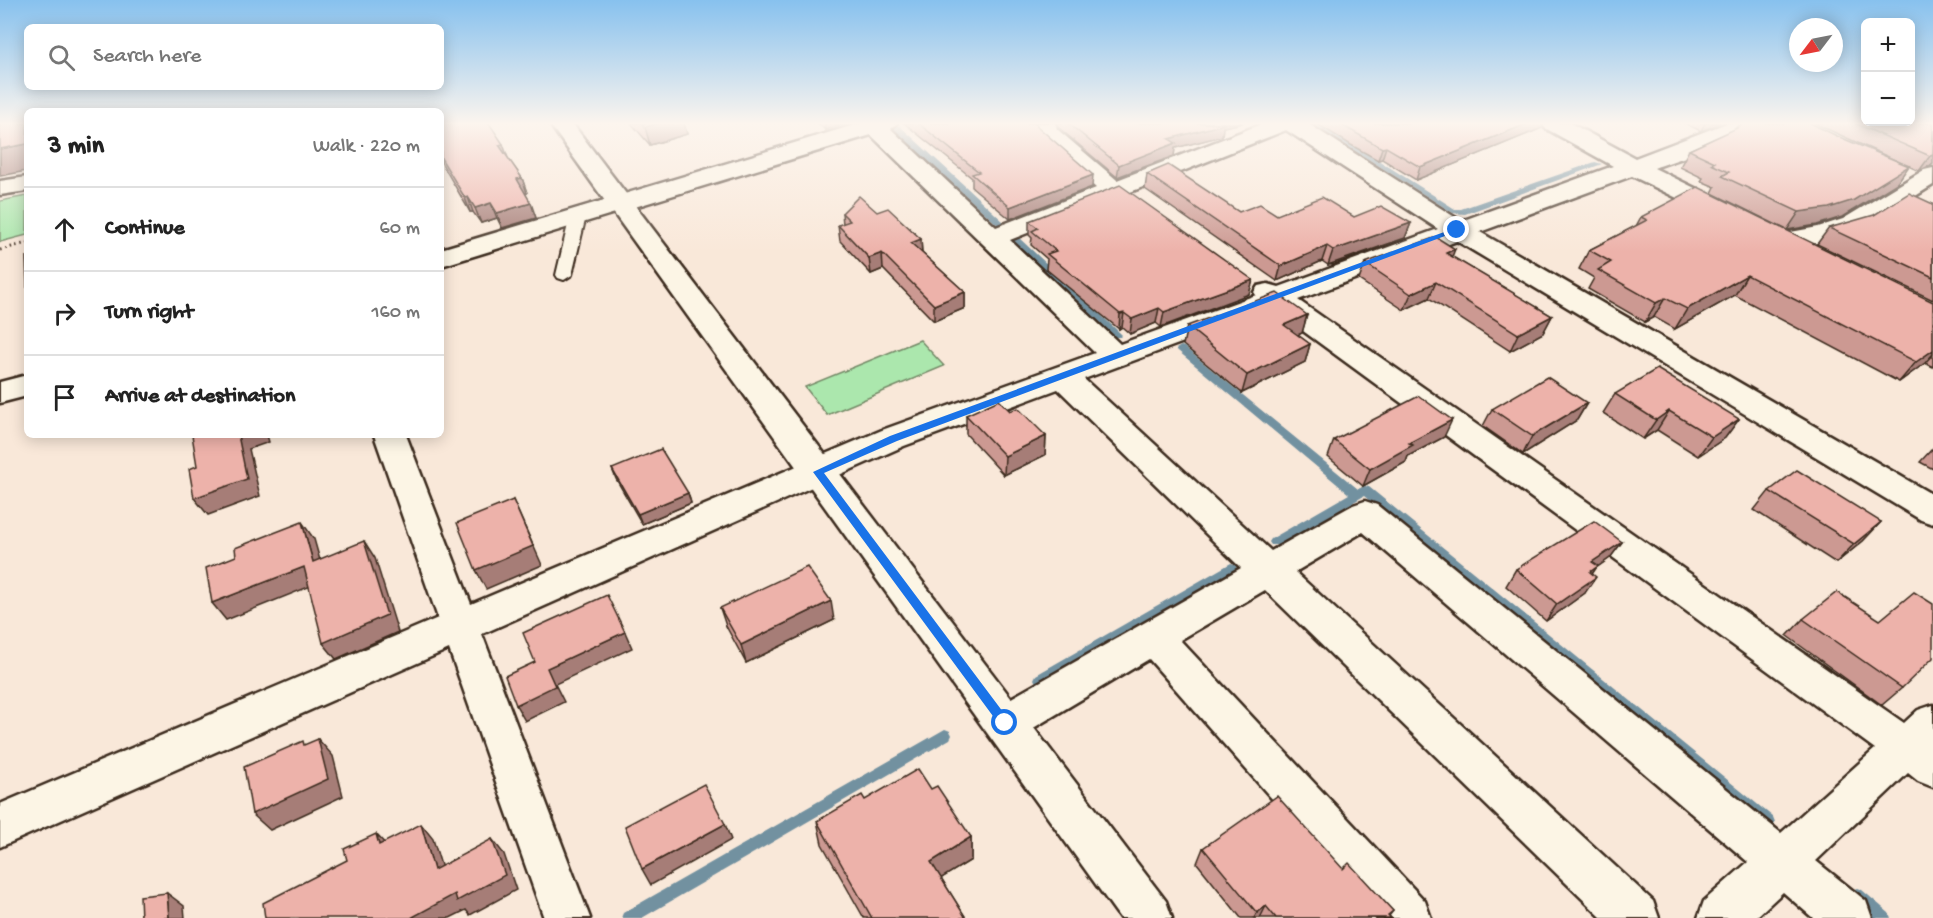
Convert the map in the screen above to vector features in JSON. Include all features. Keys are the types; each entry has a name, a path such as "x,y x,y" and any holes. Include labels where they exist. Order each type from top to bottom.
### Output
{"street":[{"path":"592,166 1149,918"},
{"path":"444,257 741,166"},
{"path":"920,166 1114,355"},
{"path":"1083,166 1126,192"},
{"path":"992,238 1126,192 1186,166"},
{"path":"1357,166 1457,230 1933,511"},
{"path":"0,826 894,438 1114,355 1636,166"},
{"path":"1633,167 1826,262"},
{"path":"1765,232 1822,234 1852,224 1921,180"},
{"path":"0,188 24,184"},
{"path":"1247,277 1924,746 1782,862 1721,918"},
{"path":"1061,375 1636,918"},
{"path":"0,393 24,386"},
{"path":"391,438 567,918"},
{"path":"1005,723 1365,514 1849,918"},
{"path":"1153,637 1408,918"}],"lane":[{"path":"564,275 578,216"}],"path":[{"path":"0,250 24,244"}],"green space":[{"path":"24,197 24,236 0,242 0,201"},
{"path":"920,340 944,366 827,415 805,387"}],"building":[{"path":"446,166 514,166 522,178 517,179 531,203 497,213 491,203 475,208 468,197 465,198"},
{"path":"971,166 1083,166 1093,175 1010,207 972,174 979,172"},
{"path":"1169,166 1239,212 1260,204 1277,215 1322,197 1354,217 1381,206 1411,223 1333,250 1327,246 1281,266 1147,174"},
{"path":"1715,166 1909,166 1854,200 1829,208 1799,212 1722,176 1729,172"},
{"path":"1120,185 1253,280 1164,312 1159,308 1132,319 1124,313 1120,314 1047,254 1056,251 1032,231 1038,228 1029,221"},
{"path":"1698,187 1933,302 1933,350 1916,362 1747,275 1687,309 1665,298 1656,303 1598,270 1611,262 1589,250 1647,220 1641,217"},
{"path":"1909,193 1933,204 1933,277 1829,228 1874,215"},
{"path":"859,196 877,212 888,208 921,239 911,243 965,292 934,305 882,253 869,258 838,225 850,221 842,213"},
{"path":"1436,237 1455,249 1446,253 1552,316 1518,334 1436,282 1411,294 1365,263"},
{"path":"1277,293 1307,315 1284,325 1310,344 1247,375 1187,326"},
{"path":"1657,369 1739,419 1712,437 1669,411 1656,420 1615,394"},
{"path":"1547,377 1587,403 1532,436 1492,409"},
{"path":"1419,396 1452,420 1409,443 1413,445 1370,469 1334,440"},
{"path":"999,400 1010,411 1018,408 1046,436 1005,456 966,415"},
{"path":"192,438 239,438 247,479 194,498 189,469 197,466"},
{"path":"661,449 688,493 638,514 612,469"},
{"path":"1797,470 1881,522 1854,544 1769,491"},
{"path":"513,500 533,546 476,570 457,523"},
{"path":"1594,521 1622,542 1592,562 1598,566 1590,572 1596,577 1557,604 1516,569"},
{"path":"302,522 313,562 364,541 387,615 323,643 304,567 212,603 206,568 236,556 235,548"},
{"path":"807,567 831,601 741,645 720,608"},
{"path":"1837,592 1880,620 1914,592 1933,604 1933,658 1902,688 1803,619"},
{"path":"607,595 625,632 547,668 555,686 516,705 505,676 535,662 523,633"},
{"path":"318,739 328,779 252,814 244,767 303,741 304,745"},
{"path":"918,769 931,789 937,786 971,837 931,862 966,918 872,918 817,821 862,795 865,800"},
{"path":"704,784 725,824 642,869 625,826"},
{"path":"1277,796 1343,869 1349,863 1393,911 1388,915 1391,918 1276,918 1266,906 1257,913 1203,848"},
{"path":"421,824 434,870 492,839 505,875 457,901 455,894 411,918 265,918 263,903 347,860 344,849 376,834 379,845"},
{"path":"167,893 169,918 141,918 140,896"}],"waterway":[{"path":"938,166 1004,226 1014,222"},
{"path":"1382,166 1453,211 1462,212 1593,166"},
{"path":"1014,238 1117,335"},
{"path":"1181,349 1357,495"},
{"path":"1357,495 1365,490 1768,822"},
{"path":"1275,542 1357,495"},
{"path":"1040,679 1231,568"},
{"path":"628,918 945,735"},
{"path":"1857,895 1884,918"}],"route":[{"path":"1005,723 818,472 894,438 1457,230"}]}
